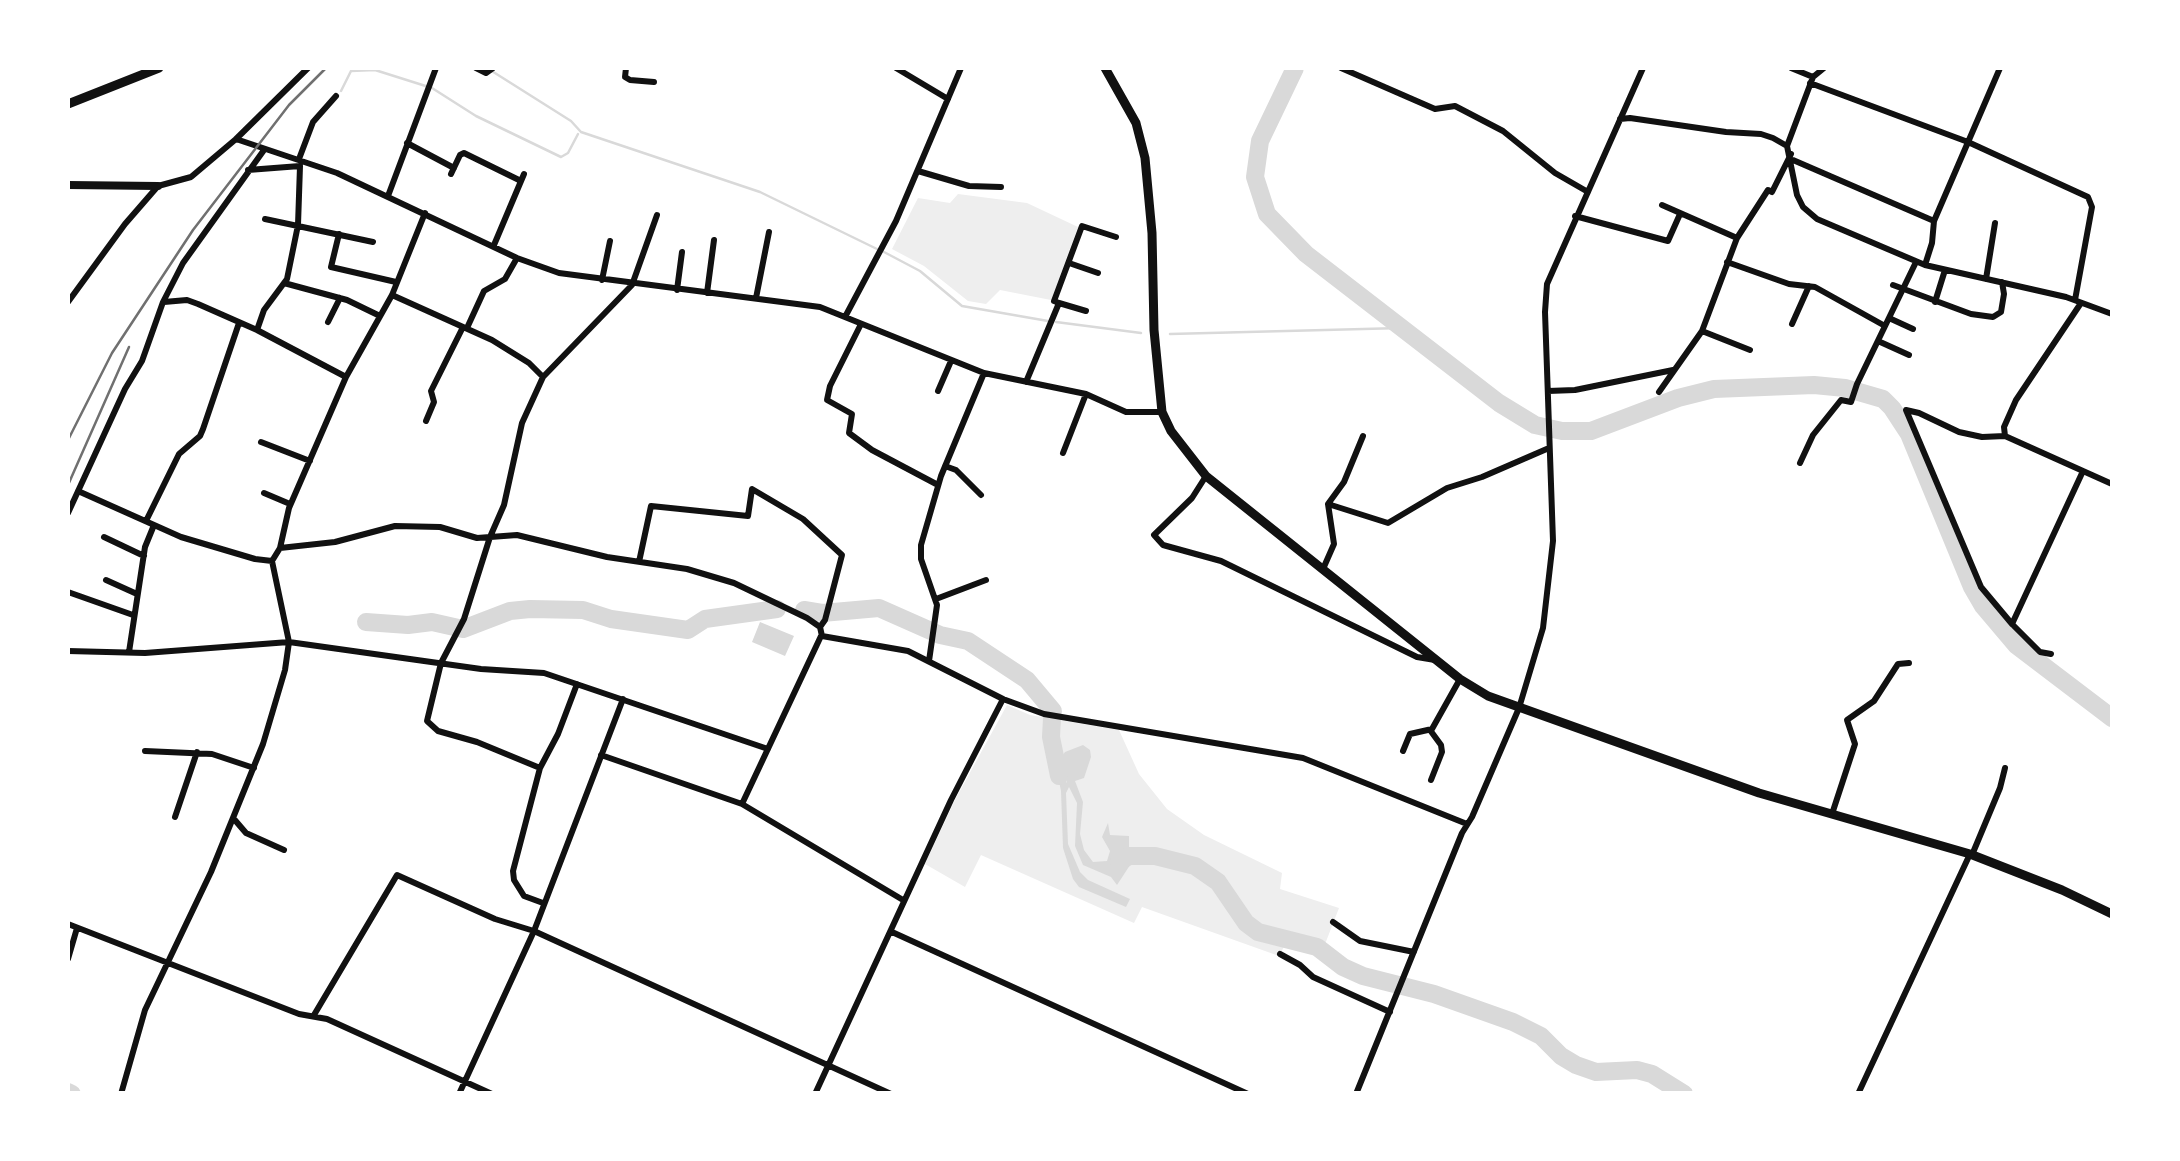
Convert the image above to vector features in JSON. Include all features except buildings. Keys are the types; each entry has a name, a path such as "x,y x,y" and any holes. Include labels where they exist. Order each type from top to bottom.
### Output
{"main road":[{"path":"68,104 160,68"},
{"path":"1105,68 1136,123 1145,158 1152,233 1154,339 1162,412 1180,446 1206,476 1460,679 1488,696 1759,793 1972,855 2109,912"}],"street":[{"path":"68,185 158,186 192,177 308,68"},
{"path":"388,196 436,68"},
{"path":"476,68 491,69"},
{"path":"626,68 625,77 630,80 654,82"},
{"path":"896,68 948,99"},
{"path":"844,316 881,251 960,68"},
{"path":"1341,68 1435,108 1455,106 1503,131 1588,192"},
{"path":"1356,1094 1466,824 1519,708 1548,598 1552,541 1547,284 1643,68"},
{"path":"1790,68 1968,142 2091,200 2078,302 2016,400 2004,427 2005,436"},
{"path":"1658,392 1702,331 1737,238 1768,190 1772,192 1790,154 1812,80 1824,68"},
{"path":"1800,463 1841,400 1852,402 1903,290 1932,242 1934,221 2000,68"},
{"path":"257,330 264,310 284,283 298,225 299,163 314,122 336,96"},
{"path":"1619,120 1630,118 1761,134 1790,154 1934,221"},
{"path":"236,139 299,163 316,165 559,273 804,303 984,372 1086,394 1126,412 1162,412"},
{"path":"407,143 453,171 464,153 523,178 494,245"},
{"path":"68,514 125,389 142,361 163,302 204,230 264,150"},
{"path":"1790,154 1797,195 1809,214 1920,264 2002,282 2112,314"},
{"path":"248,170 299,163"},
{"path":"918,171 969,186 1001,187"},
{"path":"68,302 158,186"},
{"path":"1662,204 1737,238"},
{"path":"121,1094 140,1024 234,818 279,689 290,642 272,561 280,548 290,505 346,378 392,295 425,213"},
{"path":"1576,216 1668,241 1680,214"},
{"path":"540,768 431,727 427,721 441,663 460,627 504,505 522,424 544,378 632,284 657,215"},
{"path":"264,219 374,242"},
{"path":"1986,279 1995,223"},
{"path":"1086,311 1054,302 1082,226 1116,237"},
{"path":"756,298 770,232"},
{"path":"339,234 331,266 396,282"},
{"path":"707,293 714,240"},
{"path":"602,280 610,241"},
{"path":"676,290 682,252"},
{"path":"426,421 434,402 431,390 484,291 505,279 518,258"},
{"path":"1727,262 1777,280 1809,286 1887,322 1914,329"},
{"path":"1068,263 1098,273"},
{"path":"1936,302 1945,270"},
{"path":"1894,285 1971,314 1998,317 2004,294 2002,282"},
{"path":"284,283 340,298 380,316"},
{"path":"1792,324 1809,286"},
{"path":"392,295 512,352 544,378"},
{"path":"328,322 340,298"},
{"path":"163,302 187,300 257,330 346,378"},
{"path":"1026,382 1059,303"},
{"path":"130,652 150,523 179,454 200,436 238,322"},
{"path":"861,324 827,400 852,414 848,433 938,486"},
{"path":"1702,331 1750,350"},
{"path":"1878,341 1909,355"},
{"path":"938,391 951,360"},
{"path":"1548,392 1672,370"},
{"path":"930,661 938,616 920,552 945,466 984,372"},
{"path":"1063,453 1086,394"},
{"path":"2051,654 2040,652 1981,587 1906,410 1959,432 1982,438 2005,436 2112,484"},
{"path":"1323,569 1334,544 1328,504 1344,482 1364,436"},
{"path":"261,442 310,461"},
{"path":"1328,504 1388,523 1446,488 1549,448"},
{"path":"945,466 956,470 981,495"},
{"path":"2012,624 2084,471"},
{"path":"1206,476 1192,498 1154,534 1164,545 1221,561 1417,657 1437,660"},
{"path":"638,562 651,506 748,516 752,489 803,519 840,550 842,561 821,632 742,804"},
{"path":"78,491 210,547 272,561"},
{"path":"264,493 290,505"},
{"path":"280,548 335,542 395,526 428,526 464,536 517,535 686,569 734,583 821,632 893,647 1044,714 1304,758 1466,824"},
{"path":"104,537 144,556"},
{"path":"106,580 137,594"},
{"path":"936,599 986,580"},
{"path":"68,592 133,615"},
{"path":"68,651 130,652 290,642 481,670 544,673 768,750"},
{"path":"1832,814 1854,756 1854,736 1847,720 1874,701 1898,664 1908,663"},
{"path":"1402,751 1410,734 1430,730 1460,679"},
{"path":"544,904 524,896 513,870 540,768 558,734 576,684"},
{"path":"458,1094 534,930 622,699"},
{"path":"815,1094 892,932 903,900 1003,699"},
{"path":"1430,730 1442,752 1430,780"},
{"path":"144,751 197,752 254,768"},
{"path":"175,818 197,752"},
{"path":"601,755 742,804 903,900"},
{"path":"1858,1094 1972,855 2005,768"},
{"path":"234,818 246,833 284,850"},
{"path":"314,1015 397,875 495,919 534,930 891,1094"},
{"path":"2109,912 2112,899"},
{"path":"1333,922 1360,941 1414,952"},
{"path":"68,924 299,1014 314,1015 492,1094"},
{"path":"68,959 77,928"},
{"path":"892,932 1248,1094"},
{"path":"1280,954 1313,977 1390,1012"}],"shaded area":[{"path":"958,194 1027,203 1078,227 1051,300 1000,290 986,304 968,301 924,266 892,249 918,198 950,203"},
{"path":"760,622 794,636 785,656 752,642"},
{"path":"1007,705 1030,715 1119,730 1139,774 1167,809 1204,835 1282,873 1280,889 1339,908 1320,957 1285,945 1279,956 1142,907 1134,923 981,855 965,887 925,864"},
{"path":"1083,745 1090,750 1091,757 1084,778 1075,781 1083,802 1080,834 1084,850 1093,862 1107,861 1110,851 1102,837 1108,823 1110,835 1129,836 1129,852 1143,853 1142,859 1132,862 1117,885 1111,877 1083,865 1075,846 1077,803 1069,787 1068,844 1080,872 1088,880 1130,899 1126,907 1079,887 1063,848 1061,791 1054,756 1057,752 1060,775 1067,783 1060,759 1065,752"}],"waterway":[{"path":"487,68 571,121 581,132 760,192 877,249"},
{"path":"1295,68 1260,141 1255,177 1267,214 1306,254 1499,403 1535,425 1562,431 1591,431 1678,398 1714,389 1814,385 1845,388 1883,399 1909,434 1983,606 2016,645 2112,718"},
{"path":"341,91 351,71 375,70 432,88 476,116 561,157 568,153 578,134"},
{"path":"884,252 920,271 962,306 1048,321"},
{"path":"1056,322 1141,333"},
{"path":"1170,334 1402,328"},
{"path":"804,610 822,613 879,608 940,635 968,641 1027,680 1053,711"},
{"path":"366,622 432,622 463,629 510,611 583,610 611,619 688,630 705,619 777,609"},
{"path":"1052,718 1051,737 1059,776"},
{"path":"1119,862 1129,856 1155,856 1195,866 1218,882 1246,923 1258,932 1317,947 1343,967 1363,976 1434,994 1513,1022 1541,1036 1576,1065 1596,1072 1637,1070 1652,1074 1684,1094"},
{"path":"68,1092 72,1094"}],"railway":[{"path":"68,440 112,353 193,230 289,105 326,68"},
{"path":"68,485 129,347"}]}
